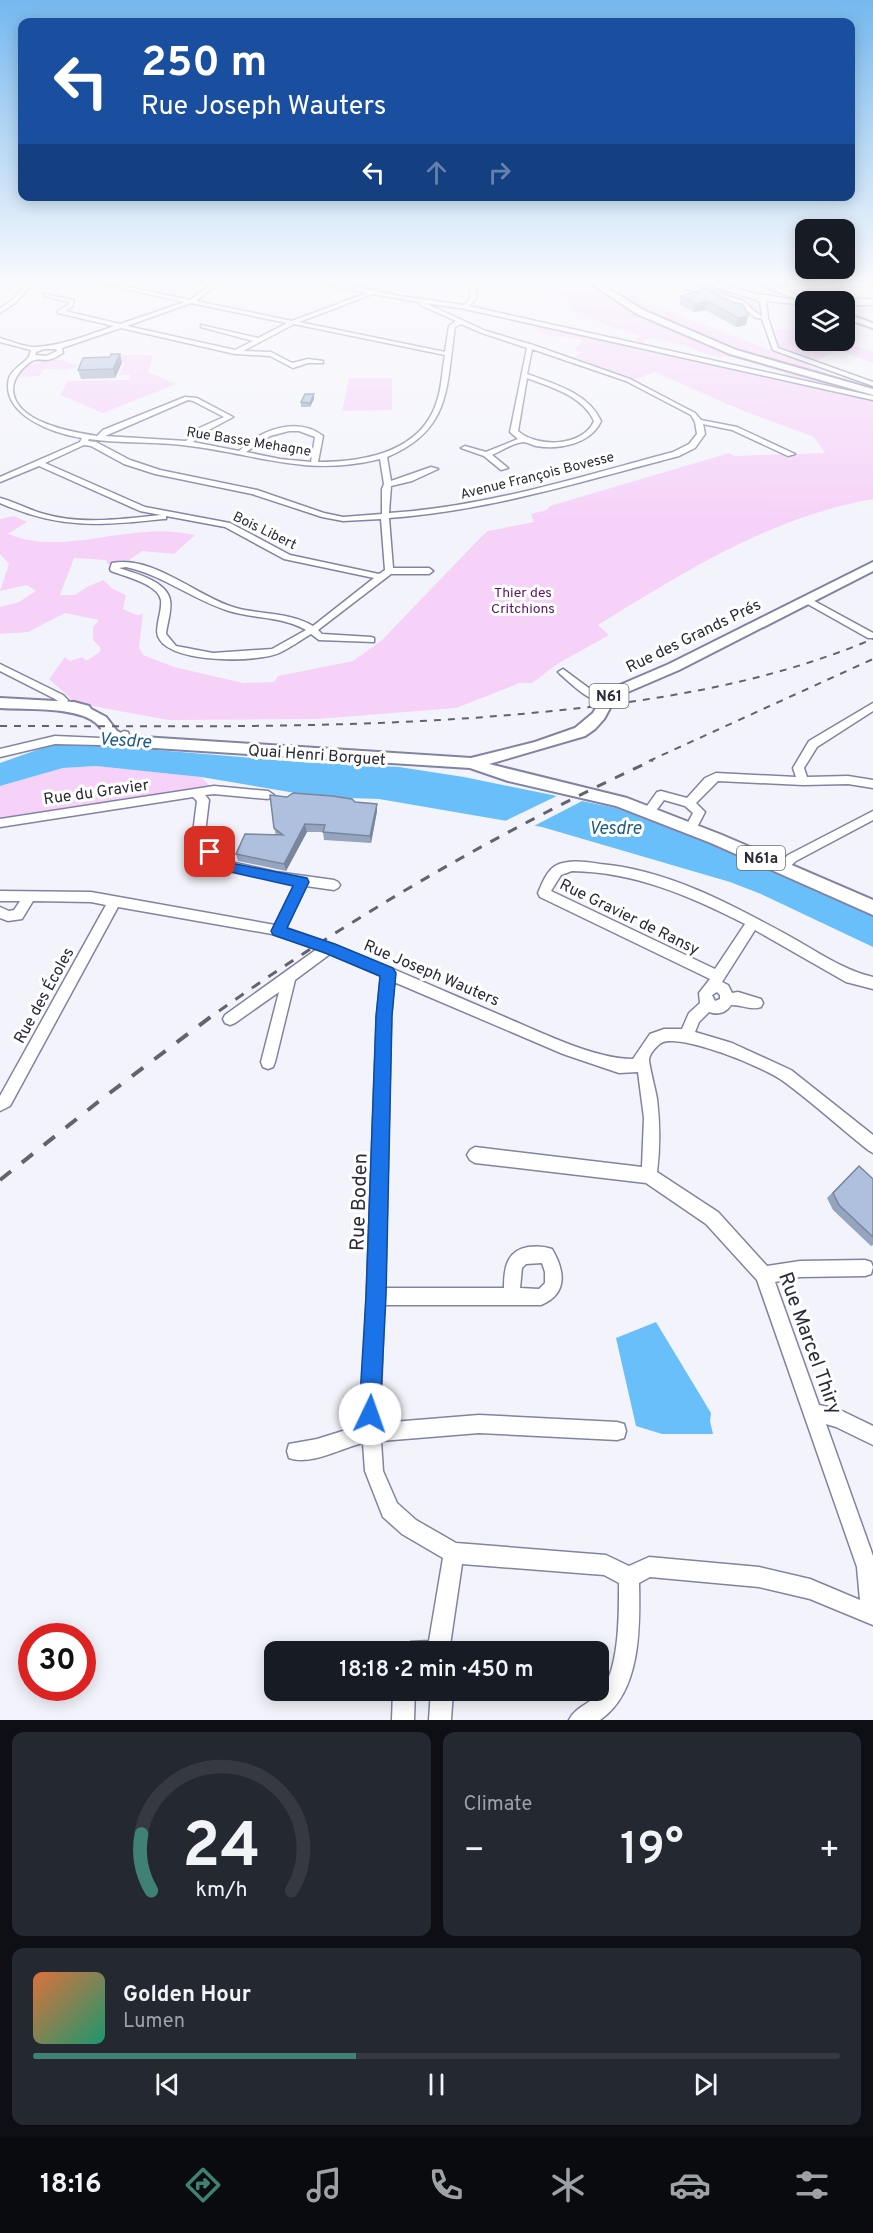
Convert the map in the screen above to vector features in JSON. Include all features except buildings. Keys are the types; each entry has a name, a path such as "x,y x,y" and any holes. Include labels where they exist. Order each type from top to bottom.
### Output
{"main road":[{"path":"762,360 873,392"},
{"name":"Rue des Grands Prés","path":"494,766 580,732 590,726 599,716 611,694 674,667 873,566"},
{"path":"0,703 67,707 101,720 112,735 126,738"},
{"name":"Quai Henri Borguet","path":"126,738 494,766 610,799 691,828 873,908"}],"street":[{"path":"27,360 11,374 7,387 13,403 35,421 85,440"},
{"path":"283,360 292,365 308,361 321,362"},
{"name":"Rue Basse Mehagne","path":"85,440 99,438 188,443 294,463 343,463 383,456 419,438 433,422 441,401 446,360"},
{"path":"521,440 514,432 526,360"},
{"path":"572,360 628,380 684,408 699,422 718,425 758,438 790,454"},
{"path":"704,360 873,398"},
{"path":"807,360 873,384"},
{"path":"487,454 521,440 546,445 571,442 591,434 599,425 598,418 587,405 524,375"},
{"path":"99,438 106,432 187,398 195,399 230,417 202,430 188,443"},
{"name":"Avenue François Bovesse","path":"85,440 127,462 158,472 254,492 332,517 429,513 502,500 676,454 697,441 701,434 699,422"},
{"path":"241,453 253,442 279,430 297,428 319,436 314,464"},
{"path":"0,480 85,440"},
{"path":"465,448 487,454 504,468"},
{"path":"383,456 388,484 385,515 389,571"},
{"name":"Bois Libert","path":"39,462 143,509 226,525 241,530 274,552 296,560 380,577"},
{"path":"388,484 434,469"},
{"name":"Bois Libert","path":"0,500 34,515 59,521 93,523 173,515"},
{"path":"138,519 143,509"},
{"path":"370,640 319,637 314,629 301,622 231,609 180,582 126,564 115,565 114,569 148,581 163,594 166,601 161,634 165,641 173,648 200,655 259,654 275,651 314,629 389,571 429,571"},
{"path":"807,600 871,636"},
{"path":"0,667 59,697 67,707"},
{"path":"564,672 590,694 606,700"},
{"path":"803,781 798,768 813,744 873,706"},
{"path":"0,753 48,741 126,738"},
{"path":"689,804 709,781 716,777 840,782 857,779 873,784"},
{"name":"Rue du Gravier","path":"0,823 214,790 268,795"},
{"path":"197,794 203,800 199,833 218,864 302,882 334,885"},
{"path":"648,813 661,795 689,804 699,812 691,828"},
{"path":"782,867 792,858 873,815"},
{"name":"Rue Gravier de Ransy","path":"716,982 544,893 552,876 565,867 605,867 653,879 711,901 851,978 873,983"},
{"path":"278,931 302,882"},
{"path":"0,912 8,916 18,915 28,897"},
{"name":"Rue Joseph Wauters","path":"1,898 91,897 278,931 329,948 570,1050 627,1068 636,1066 642,1060"},
{"name":"Rue des Écoles","path":"0,1104 5,1101 114,902"},
{"path":"716,982 727,999 725,1005 719,1007 709,1004 704,994 716,982 752,924"},
{"path":"230,1019 329,948"},
{"name":"Rue Boden","path":"388,973 384,1016 370,1432 374,1471 390,1510 409,1527 454,1553"},
{"path":"268,1062 289,977"},
{"path":"727,999 738,998 756,1003"},
{"path":"688,1036 689,1024 696,1014 709,1004"},
{"path":"475,1155 650,1176 653,1150 647,1076 642,1060 655,1039 664,1035 688,1036 727,1048 786,1075 873,1145"},
{"name":"Rue Marcel Thiry","path":"650,1176 712,1218 764,1275 867,1567 873,1615"},
{"path":"764,1275 800,1269 865,1268"},
{"path":"376,1296 512,1297"},
{"path":"811,1412 838,1418 873,1436"},
{"path":"296,1451 317,1448 370,1432 399,1432 479,1424 617,1431"},
{"path":"440,1641 454,1553 606,1565 629,1577"},
{"path":"629,1577 649,1568 759,1577 810,1589 873,1615"},
{"path":"580,1720 609,1699 616,1686 630,1616 629,1577"},
{"path":"403,1720 404,1701"},
{"path":"440,1720 441,1701"}],"green space":[{"path":"47,360 62,360 79,366 64,370 43,370 40,376 18,377 22,367"},
{"path":"117,360 151,360 148,372 176,384 103,413 60,395 68,381 129,380 131,375 119,375 124,363 116,363"},
{"name":"Thier des Critchions","path":"582,360 702,360 780,378 785,373 742,360 817,360 807,365 873,392 873,499 835,507 799,519 730,548 598,625 609,635 559,663 532,683 520,683 456,708 317,719 168,720 76,703 49,679 65,657 70,661 82,657 86,661 100,652 100,647 93,640 93,627 99,620 65,613 28,632 0,634 0,607 19,602 36,591 27,585 0,591 9,564 0,554 0,519 14,516 27,522 8,534 42,542 76,541 151,531 195,535 174,554 142,551 129,560 119,560 108,565 106,560 74,558 60,595 75,595 103,580 113,589 126,595 123,609 137,615 143,614 139,648 143,655 174,667 243,683 274,682 278,676 353,661 382,640 488,531 534,522 531,514 547,510 550,506 729,453 734,456 825,453 814,437 741,410 655,372 633,380"},
{"path":"349,378 392,378 392,410 342,411"},
{"path":"96,766 201,777 214,790 0,824 0,786 63,768"}],"water":[{"name":"Vesdre","path":"59,742 300,762 399,767 464,777 621,809 702,838 873,914 873,947 761,894 730,882 542,827 379,799 319,797 201,777 96,766 63,768 0,786 0,763"},
{"path":"656,1322 711,1413 713,1434 662,1434 636,1426 616,1338"}],"pier":[{"path":"561,794 586,799 530,828 501,823"}],"railway":[{"path":"0,726 345,724 483,717 593,707 675,695 755,678 795,667 873,639"},
{"path":"649,761 873,659"},
{"path":"219,1011 323,941 430,876 540,816 653,760"},
{"path":"0,1180 103,1098 221,1009"}],"route":[{"path":"210,852 218,864 224,867 302,882 278,931 329,948 388,973 384,1016 376,1296 370,1414"}]}
